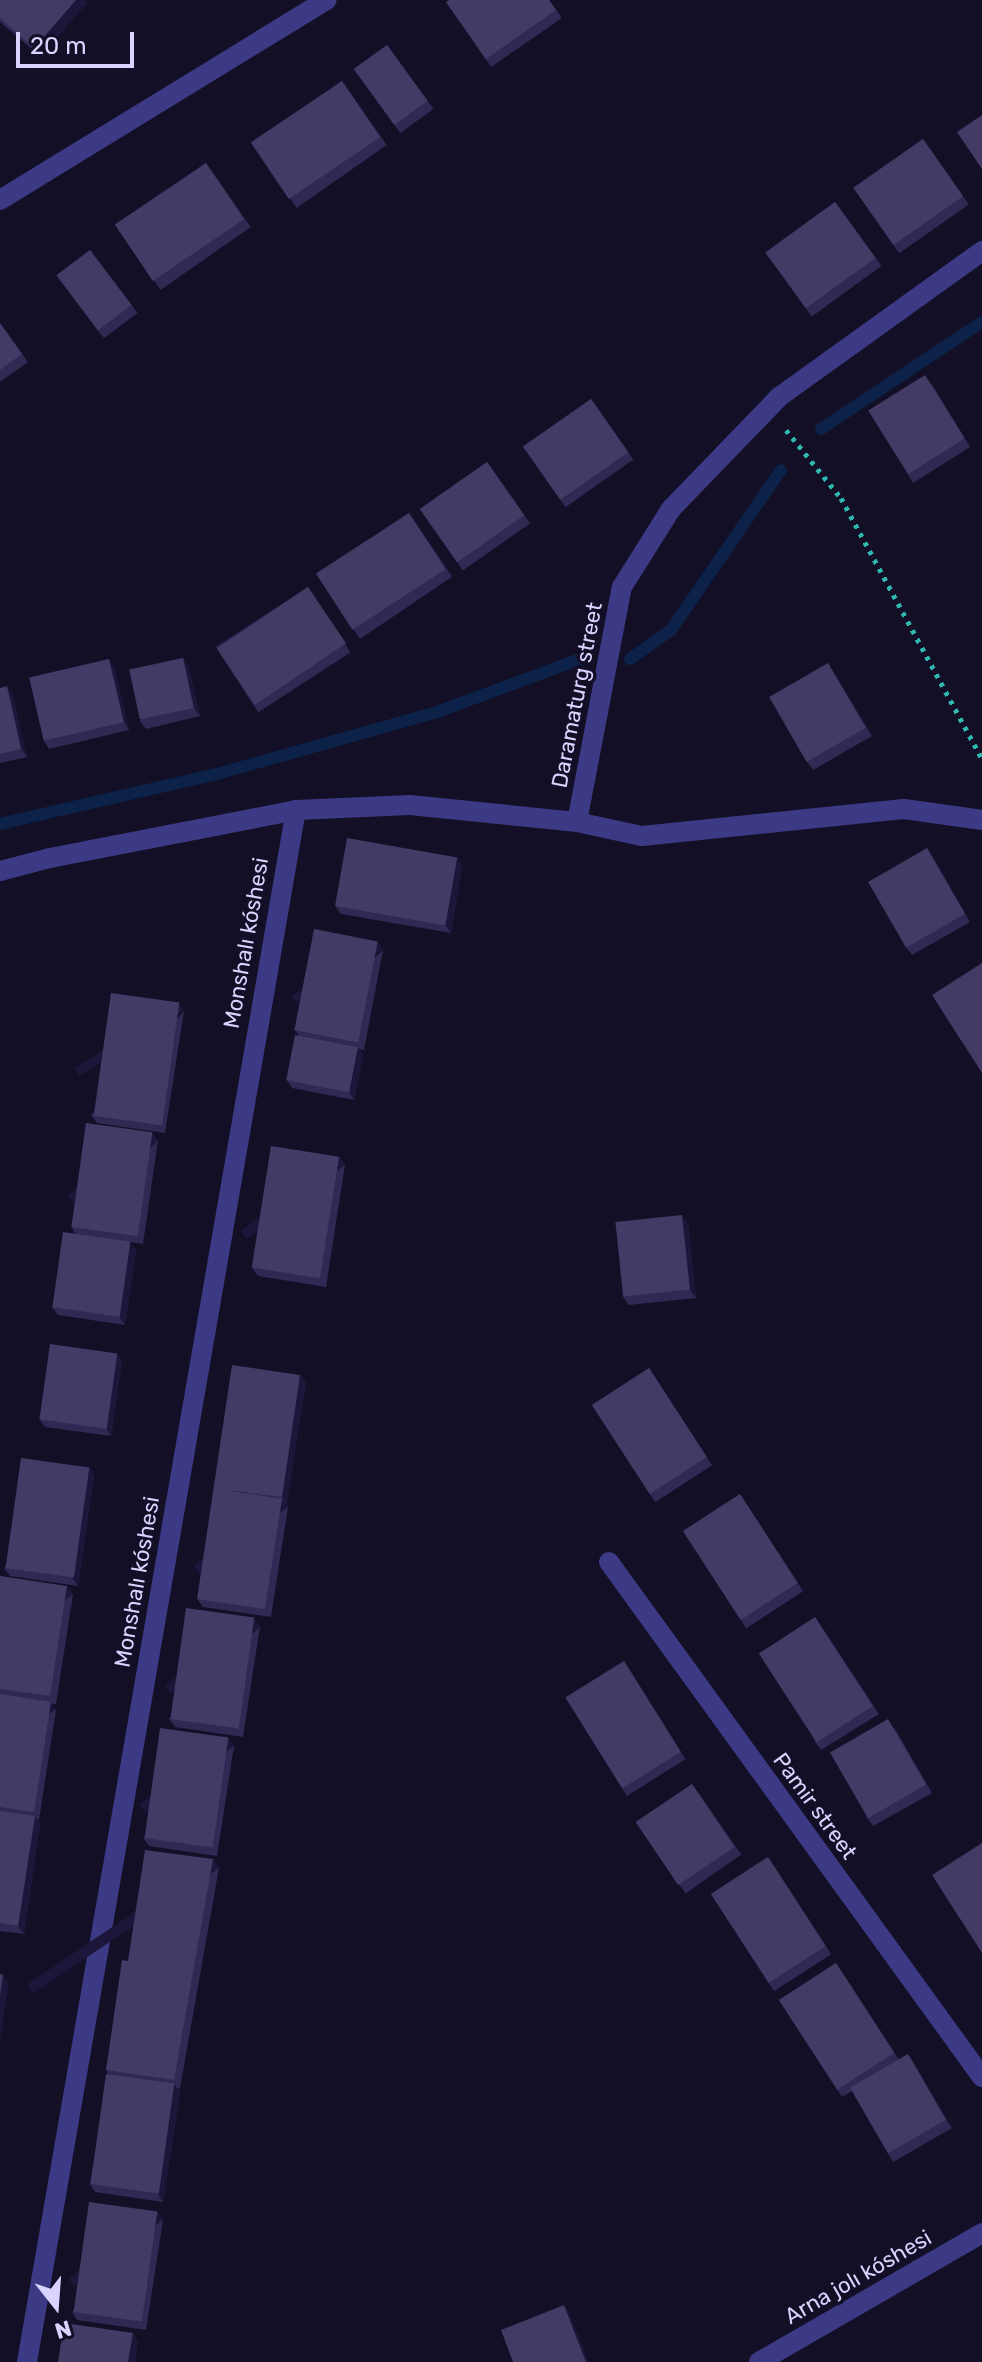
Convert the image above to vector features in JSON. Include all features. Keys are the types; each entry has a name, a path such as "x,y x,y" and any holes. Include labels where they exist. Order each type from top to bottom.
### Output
{"street":[{"path":"0,200 327,0"},
{"name":"Daramaturg street","path":"0,871 50,858 296,810 410,805 577,822 622,587 671,509 768,407 982,251"},
{"path":"577,822 642,836 904,809 982,820"},
{"name":"Monshalı kóshesi","path":"27,2362 296,810"},
{"name":"Pamir street","path":"609,1562 982,2077"},
{"name":"Arna jolı kóshesi","path":"759,2362 982,2233"}],"path":[{"path":"768,407 841,498 982,759"}],"building":[{"path":"0,0 76,0 34,48 0,18"},
{"path":"549,0 556,10 486,59 446,2"},
{"path":"387,45 428,101 394,125 354,69"},
{"path":"342,81 380,137 289,199 251,143"},
{"path":"982,115 982,169 957,132"},
{"path":"923,139 963,196 894,245 853,188"},
{"path":"206,163 244,219 153,281 115,225"},
{"path":"835,202 876,258 806,308 765,253"},
{"path":"90,250 132,305 98,330 56,275"},
{"path":"0,323 22,354 0,370"},
{"path":"925,375 965,439 908,474 868,411"},
{"path":"591,399 628,452 560,500 523,447"},
{"path":"487,462 524,515 457,562 420,509"},
{"path":"409,513 445,569 352,630 316,573"},
{"path":"308,587 346,643 255,705 217,649"},
{"path":"183,658 194,708 140,719 129,669"},
{"path":"109,659 124,722 44,741 29,677"},
{"path":"828,663 866,728 807,762 769,697"},
{"path":"7,686 21,749 0,754 0,688"},
{"path":"347,838 457,857 445,925 335,906"},
{"path":"927,848 965,914 906,948 868,882"},
{"path":"314,929 378,941 358,1043 294,1030"},
{"path":"982,963 982,1073 932,995"},
{"path":"111,993 179,1003 162,1125 94,1116"},
{"path":"295,1035 358,1047 349,1092 286,1080"},
{"path":"86,1123 152,1132 138,1236 71,1227"},
{"path":"271,1146 339,1157 320,1278 252,1267"},
{"path":"682,1215 690,1290 623,1297 615,1222"},
{"path":"63,1232 130,1241 120,1317 52,1307"},
{"path":"50,1344 117,1353 107,1429 39,1419"},
{"path":"232,1365 300,1375 282,1497 226,1490 282,1499 265,1609 197,1599"},
{"path":"649,1368 707,1457 650,1494 592,1405"},
{"path":"21,1458 89,1468 74,1578 6,1568"},
{"path":"740,1494 798,1583 741,1620 683,1531"},
{"path":"0,1576 67,1586 50,1696 0,1689"},
{"path":"186,1608 254,1618 239,1729 170,1719"},
{"path":"815,1617 873,1706 817,1742 759,1653"},
{"path":"624,1661 681,1752 622,1788 565,1698"},
{"path":"0,1694 51,1702 34,1812 0,1807"},
{"path":"888,1719 926,1785 868,1818 830,1752"},
{"path":"160,1728 228,1738 213,1848 145,1838"},
{"path":"692,1784 734,1847 678,1885 636,1822"},
{"path":"0,1811 35,1816 18,1926 0,1923"},
{"path":"982,1843 982,1953 932,1875"},
{"path":"145,1850 213,1859 174,2080 106,2070 122,1960 128,1961"},
{"path":"768,1857 826,1946 769,1983 711,1894"},
{"path":"836,1963 894,2053 837,2090 779,2000"},
{"path":"908,2054 946,2120 888,2153 850,2088"},
{"path":"106,2074 174,2084 159,2194 91,2184"},
{"path":"89,2202 157,2212 142,2322 74,2312"},
{"path":"564,2305 586,2362 513,2362 501,2330"},
{"path":"64,2323 133,2333 128,2362 58,2362"}],"waterway":[{"path":"821,429 982,322"},
{"path":"630,659 671,630 781,470"},
{"path":"0,824 217,774 437,712 580,659"}]}
